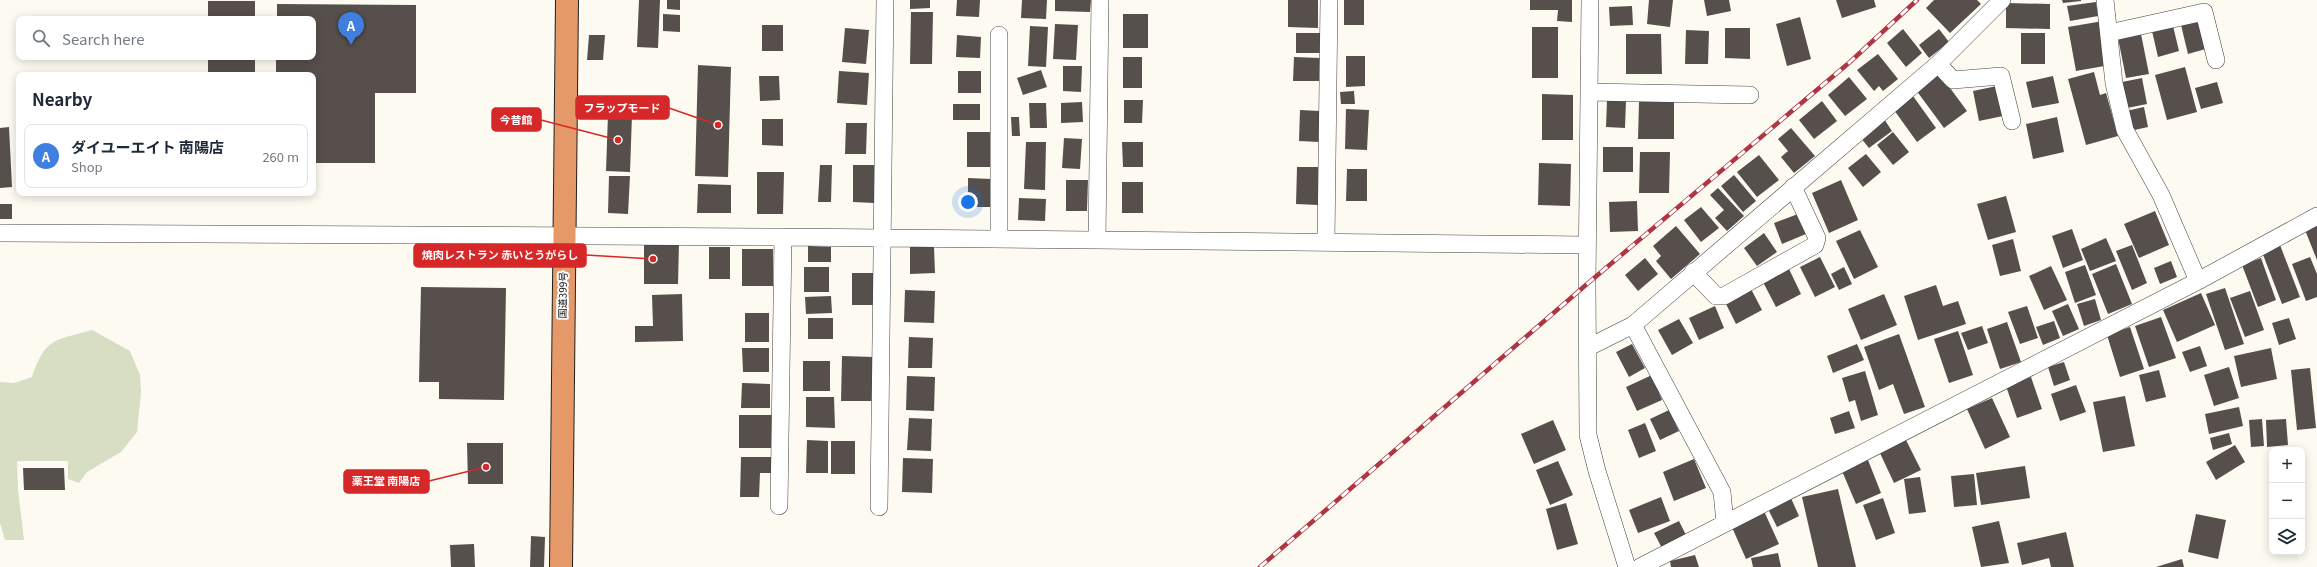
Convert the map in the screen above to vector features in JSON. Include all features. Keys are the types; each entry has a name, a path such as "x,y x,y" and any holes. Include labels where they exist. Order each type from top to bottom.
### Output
{"highway":[{"name":"国道399号","path":"561,567 563,236 567,0"}],"street":[{"path":"879,507 885,0"},
{"path":"1097,240 1100,0"},
{"path":"1326,242 1329,0"},
{"path":"1590,0 1587,245 1588,435 1597,471 1627,567"},
{"path":"1587,348 1633,325 1938,64 2002,0"},
{"path":"2105,0 2114,83 2125,130 2161,195 2198,281"},
{"path":"2109,33 2204,12 2216,60"},
{"path":"999,35 999,239"},
{"path":"1938,64 1953,80 2001,76 2012,121"},
{"path":"1589,92 1750,95"},
{"path":"1694,272 1716,296 1724,296 1815,245 1817,238 1793,187"},
{"path":"1640,567 2198,281 2317,216"},
{"path":"0,233 783,237 1587,245"},
{"path":"779,506 783,237"},
{"path":"1633,325 1722,492 1725,523"}],"green space":[{"path":"92,330 130,351 140,375 141,392 137,432 121,452 87,472 79,483 68,479 68,461 17,461 18,490 24,540 5,540 0,523 0,382 14,383 32,377 42,354 47,347 60,339"}],"building":[{"path":"639,0 660,0 658,48 637,47"},
{"path":"667,0 680,0 680,10 667,9"},
{"path":"910,0 930,0 930,8 910,9"},
{"path":"957,0 980,0 979,17 956,16"},
{"path":"1022,0 1047,0 1046,19 1021,18"},
{"path":"1055,0 1091,0 1090,12 1055,11"},
{"path":"1288,0 1318,0 1318,28 1288,27"},
{"path":"1344,0 1364,0 1364,25 1344,25"},
{"path":"1530,0 1572,0 1572,22 1557,21 1558,10 1530,10"},
{"path":"1649,0 1673,0 1670,27 1647,24"},
{"path":"1704,0 1729,0 1731,11 1707,16"},
{"path":"1836,0 1874,0 1876,7 1842,18"},
{"path":"1934,0 1977,0 1981,4 1950,33 1926,8"},
{"path":"2062,0 2081,0 2081,1 2063,3"},
{"path":"208,1 255,1 255,16 208,16"},
{"path":"2096,2 2098,16 2070,21 2067,6"},
{"path":"2006,3 2050,4 2050,29 2006,28"},
{"path":"277,4 416,5 416,93 375,93 375,163 316,163 316,72 276,72 276,60 316,60 316,16 277,16"},
{"path":"1632,6 1633,25 1610,26 1609,7"},
{"path":"911,12 933,12 932,64 910,64"},
{"path":"663,14 680,15 680,32 663,31"},
{"path":"1123,14 1148,14 1148,48 1123,48"},
{"path":"1800,17 1811,59 1787,66 1776,24"},
{"path":"2201,20 2209,48 2188,54 2181,25"},
{"path":"2103,21 2110,65 2076,71 2068,27"},
{"path":"1055,24 1078,25 1076,60 1053,59"},
{"path":"762,25 783,25 783,51 762,51"},
{"path":"1030,26 1048,27 1046,67 1028,66"},
{"path":"2173,26 2179,51 2158,57 2152,31"},
{"path":"1532,27 1558,27 1558,78 1532,78"},
{"path":"845,28 869,30 866,64 842,62"},
{"path":"1725,28 1750,28 1750,59 1725,58"},
{"path":"1903,29 1922,53 1906,67 1887,43"},
{"path":"1939,29 1949,42 1929,58 1919,45"},
{"path":"1686,30 1709,31 1708,64 1685,64"},
{"path":"1296,33 1322,33 1323,53 1296,53"},
{"path":"2021,33 2045,33 2045,64 2021,64"},
{"path":"1626,34 1661,34 1662,74 1626,74"},
{"path":"2141,34 2149,74 2126,78 2118,38"},
{"path":"589,35 605,35 603,60 587,60"},
{"path":"957,35 981,37 980,58 956,57"},
{"path":"1878,54 1898,79 1883,91 1879,86 1874,91 1857,70"},
{"path":"1346,56 1365,56 1365,86 1346,87"},
{"path":"1123,57 1142,57 1142,88 1123,88"},
{"path":"1294,57 1320,58 1319,81 1293,81"},
{"path":"208,60 255,60 255,72 208,72"},
{"path":"698,65 731,67 728,177 695,176"},
{"path":"1063,66 1082,66 1081,92 1063,91"},
{"path":"2185,67 2197,112 2167,120 2155,75"},
{"path":"1041,70 1047,87 1023,95 1017,78"},
{"path":"839,71 869,73 867,105 837,103"},
{"path":"958,71 981,71 981,93 958,93"},
{"path":"2094,72 2100,95 2106,93 2118,136 2086,145 2068,79"},
{"path":"1939,73 1967,111 1944,128 1916,90"},
{"path":"759,76 779,76 780,100 760,101"},
{"path":"2053,76 2059,103 2032,108 2026,82"},
{"path":"1849,77 1867,99 1845,116 1828,95"},
{"path":"2142,78 2147,104 2127,108 2122,82"},
{"path":"2217,82 2223,103 2201,109 2195,88"},
{"path":"1997,86 2003,116 1979,121 1973,91"},
{"path":"1354,91 1355,104 1341,104 1340,92"},
{"path":"1542,94 1573,95 1573,140 1542,140"},
{"path":"1913,96 1936,128 1917,142 1894,110"},
{"path":"1124,100 1143,100 1142,123 1124,123"},
{"path":"1607,100 1626,100 1625,128 1606,127"},
{"path":"1822,101 1837,121 1814,139 1799,120"},
{"path":"1082,102 1083,122 1061,123 1061,103"},
{"path":"1639,102 1674,102 1674,139 1638,139"},
{"path":"1029,103 1046,103 1047,128 1030,128"},
{"path":"953,104 980,104 980,120 953,120"},
{"path":"2144,107 2148,127 2130,131 2126,111"},
{"path":"1346,109 1369,110 1367,150 1345,149"},
{"path":"1300,110 1320,111 1319,142 1299,141"},
{"path":"608,114 632,115 630,172 606,171"},
{"path":"1011,117 1019,117 1020,136 1012,136"},
{"path":"2057,117 2064,152 2033,159 2026,124"},
{"path":"762,119 783,119 783,146 762,145"},
{"path":"1884,119 1892,131 1869,148 1860,137"},
{"path":"846,123 867,123 866,154 845,154"},
{"path":"9,127 12,187 0,188 0,128"},
{"path":"1791,128 1815,156 1794,173 1781,157 1788,151 1778,139"},
{"path":"967,132 990,132 990,167 967,167"},
{"path":"1893,132 1909,152 1893,165 1877,145"},
{"path":"1064,138 1082,139 1080,169 1062,168"},
{"path":"1026,142 1046,142 1045,190 1024,189"},
{"path":"1122,142 1143,142 1143,167 1123,167"},
{"path":"1603,147 1633,147 1633,172 1603,172"},
{"path":"1640,152 1670,152 1669,193 1639,193"},
{"path":"1866,154 1881,172 1863,187 1848,168"},
{"path":"1759,155 1779,180 1757,197 1737,172"},
{"path":"1539,163 1571,164 1570,206 1538,205"},
{"path":"820,165 832,165 831,202 818,202"},
{"path":"853,165 875,165 874,203 853,202"},
{"path":"1297,167 1319,167 1318,205 1296,204"},
{"path":"1347,169 1367,169 1367,201 1346,201"},
{"path":"757,172 784,172 783,214 757,214"},
{"path":"1734,175 1756,201 1743,212 1721,186"},
{"path":"609,176 630,176 628,214 608,213"},
{"path":"968,178 991,179 991,207 968,207"},
{"path":"1066,180 1088,180 1087,211 1066,211"},
{"path":"1841,180 1858,220 1829,233 1812,193"},
{"path":"1122,182 1143,182 1143,213 1122,213"},
{"path":"698,184 731,185 731,213 697,213"},
{"path":"1718,188 1744,216 1727,231 1715,218 1724,210 1710,195"},
{"path":"2006,196 2016,232 1988,240 1977,204"},
{"path":"1019,198 1046,199 1045,221 1018,220"},
{"path":"1637,201 1638,231 1610,232 1609,202"},
{"path":"0,204 12,204 12,219 0,219"},
{"path":"1701,207 1719,228 1701,242 1684,220"},
{"path":"2155,211 2169,245 2139,258 2124,224"},
{"path":"1798,214 1806,234 1782,244 1774,223"},
{"path":"2317,225 2317,260 2305,230"},
{"path":"1676,226 1700,254 1671,279 1656,261 1661,256 1653,246"},
{"path":"2072,229 2083,260 2063,268 2052,236"},
{"path":"1860,230 1878,267 1854,279 1836,241"},
{"path":"1764,233 1777,252 1757,266 1744,248"},
{"path":"2106,238 2116,261 2090,271 2081,249"},
{"path":"2013,239 2021,271 2000,276 1992,245"},
{"path":"644,242 679,243 678,284 644,284"},
{"path":"2132,245 2147,283 2132,290 2116,251"},
{"path":"2280,245 2300,297 2282,304 2262,252"},
{"path":"808,246 831,247 831,262 808,262"},
{"path":"709,247 730,247 730,279 709,279"},
{"path":"910,247 934,247 935,273 910,274"},
{"path":"742,249 773,249 773,286 742,286"},
{"path":"1820,257 1835,287 1815,297 1800,267"},
{"path":"2310,257 2317,274 2317,297 2306,301 2292,264"},
{"path":"1645,258 1658,274 1638,291 1625,275"},
{"path":"2261,258 2276,300 2258,307 2242,265"},
{"path":"2171,261 2177,277 2160,284 2154,268"},
{"path":"2116,264 2132,304 2108,314 2092,274"},
{"path":"2085,265 2096,295 2075,303 2065,272"},
{"path":"2051,266 2067,300 2044,310 2029,276"},
{"path":"804,267 829,267 829,292 804,292"},
{"path":"1844,267 1852,284 1839,290 1831,274"},
{"path":"1789,269 1801,294 1776,307 1763,282"},
{"path":"852,273 873,273 873,305 852,305"},
{"path":"1936,285 1943,306 1958,301 1966,324 1918,340 1904,296"},
{"path":"421,287 506,288 504,400 439,399 439,382 419,382"},
{"path":"2225,288 2244,344 2225,350 2206,294"},
{"path":"1751,289 1762,310 1736,324 1725,302"},
{"path":"905,290 935,291 934,323 904,322"},
{"path":"2250,291 2264,330 2245,337 2230,298"},
{"path":"2201,293 2215,325 2177,342 2163,310"},
{"path":"682,294 683,341 635,342 635,326 653,326 652,295"},
{"path":"1884,294 1897,325 1861,340 1848,309"},
{"path":"831,296 832,313 806,314 805,297"},
{"path":"2095,299 2101,320 2084,326 2077,304"},
{"path":"2068,304 2079,329 2063,336 2052,311"},
{"path":"1715,306 1724,328 1699,340 1689,318"},
{"path":"2027,306 2038,338 2020,344 2008,312"},
{"path":"745,313 769,313 769,342 745,342"},
{"path":"2161,317 2176,358 2149,367 2135,326"},
{"path":"808,318 833,318 833,339 808,339"},
{"path":"2289,318 2296,339 2279,345 2272,323"},
{"path":"1679,319 1693,343 1672,355 1658,330"},
{"path":"2054,321 2060,338 2043,345 2036,327"},
{"path":"2007,322 2021,362 2000,369 1987,329"},
{"path":"1982,326 1988,343 1968,350 1961,333"},
{"path":"2130,327 2144,369 2120,377 2107,335"},
{"path":"1958,331 1973,375 1949,383 1934,339"},
{"path":"1899,334 1925,407 1904,414 1893,384 1879,390 1864,347"},
{"path":"909,337 933,338 932,368 908,368"},
{"path":"1632,344 1645,368 1629,377 1616,352"},
{"path":"1857,344 1864,360 1833,373 1827,356"},
{"path":"2200,346 2207,366 2190,372 2182,352"},
{"path":"742,348 769,348 769,372 743,372"},
{"path":"2271,348 2277,379 2241,387 2234,356"},
{"path":"842,356 874,357 873,401 841,401"},
{"path":"803,361 830,361 830,391 803,391"},
{"path":"2064,362 2070,380 2054,386 2048,367"},
{"path":"2229,367 2239,398 2214,406 2204,375"},
{"path":"2310,368 2316,428 2297,430 2291,370"},
{"path":"2159,370 2166,397 2146,402 2139,375"},
{"path":"1865,371 1878,415 1861,421 1855,400 1849,402 1842,378"},
{"path":"1652,375 1662,400 1637,411 1626,387"},
{"path":"907,376 935,377 934,411 906,410"},
{"path":"2031,377 2042,409 2017,418 2006,386"},
{"path":"742,383 770,384 770,408 741,408"},
{"path":"2076,385 2086,412 2060,421 2051,394"},
{"path":"2125,396 2135,446 2103,452 2093,402"},
{"path":"806,397 834,397 835,428 806,427"},
{"path":"1992,398 2010,437 1985,449 1967,409"},
{"path":"2239,407 2243,426 2209,434 2205,414"},
{"path":"1669,410 1679,431 1660,440 1650,419"},
{"path":"1849,411 1855,428 1835,434 1830,418"},
{"path":"739,415 772,415 772,448 739,448"},
{"path":"909,418 932,419 931,451 907,450"},
{"path":"2262,419 2264,446 2251,447 2249,420"},
{"path":"2286,419 2288,445 2267,447 2266,420"},
{"path":"1553,420 1566,450 1534,464 1521,434"},
{"path":"1645,423 1656,451 1639,458 1628,430"},
{"path":"2229,433 2232,444 2213,450 2210,438"},
{"path":"1905,438 1921,470 1894,483 1879,451"},
{"path":"807,440 828,441 828,473 806,473"},
{"path":"831,441 855,441 855,474 831,474"},
{"path":"467,443 503,443 503,484 468,484"},
{"path":"2235,445 2245,462 2216,480 2206,462"},
{"path":"741,457 771,457 771,473 760,473 759,497 740,497"},
{"path":"903,458 933,459 932,493 902,492"},
{"path":"1694,459 1706,488 1674,501 1663,472"},
{"path":"1868,460 1881,493 1856,504 1842,471"},
{"path":"1558,461 1573,495 1550,505 1536,470"},
{"path":"2025,466 2030,498 1981,505 1976,473"},
{"path":"23,468 64,468 65,490 24,490"},
{"path":"1974,474 1977,505 1954,507 1951,476"},
{"path":"1920,477 1926,512 1909,514 1904,479"},
{"path":"1838,489 1856,567 1818,567 1802,497"},
{"path":"1790,496 1799,516 1777,527 1767,507"},
{"path":"1661,497 1670,521 1638,533 1629,510"},
{"path":"1883,498 1895,533 1876,540 1863,505"},
{"path":"1566,503 1578,544 1557,550 1546,509"},
{"path":"1764,511 1779,544 1746,559 1731,525"},
{"path":"2196,514 2226,520 2218,559 2188,552"},
{"path":"1679,521 1686,535 1662,548 1654,533"},
{"path":"1999,521 2009,563 1981,567 1972,527"},
{"path":"2066,532 2074,567 2051,567 2049,558 2022,565 2017,543"},
{"path":"531,536 545,537 544,567 530,567"},
{"path":"474,544 475,567 451,567 450,545"},
{"path":"1778,553 1781,567 1753,567 1751,558"},
{"path":"1695,555 1699,567 1671,567 1670,561"},
{"path":"2182,559 2184,567 2156,567"}],"railway":[{"path":"1260,567 1587,284 1850,62 1917,0"}],"place":[{"name":"ダイユーエイト 南陽店","path":"351,45"},
{"name":"フラップモード","path":"718,125"},
{"name":"今昔館","path":"618,140"},
{"name":"焼肉レストラン 赤いとうがらし","path":"653,259"},
{"name":"薬王堂 南陽店","path":"486,467"}]}
